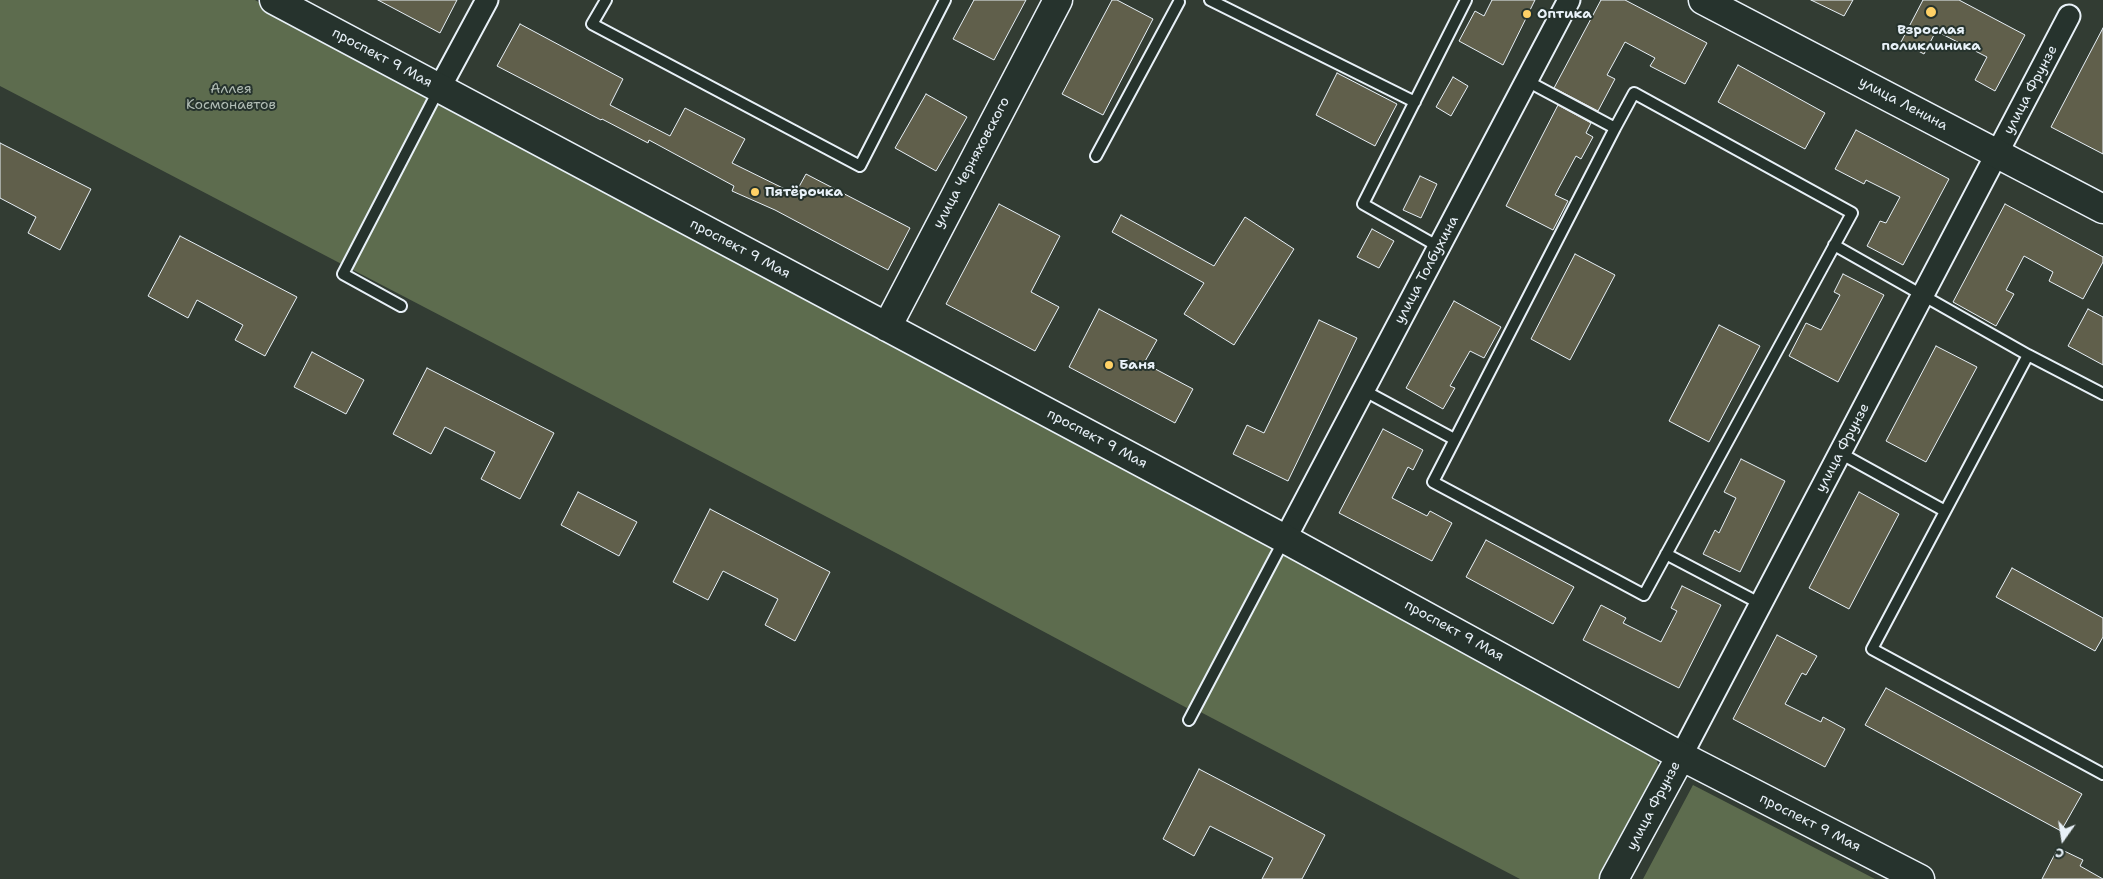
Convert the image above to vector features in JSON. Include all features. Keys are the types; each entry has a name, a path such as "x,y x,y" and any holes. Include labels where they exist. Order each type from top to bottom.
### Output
{"street":[{"name":"проспект 9 Мая","path":"274,0 1285,539 1681,756 1920,879"},
{"path":"439,89 487,0"},
{"name":"улица Черняховского","path":"886,327 1058,0"},
{"name":"улица Толбухина","path":"1285,539 1569,0"},
{"name":"улица Ленина","path":"1702,0 2103,209"},
{"name":"улица Фрунзе","path":"1614,879 1681,756 2069,16"}],"lane":[{"path":"606,0 592,24 860,166 945,0"},
{"path":"1210,0 1415,102"},
{"path":"1439,247 1363,204 1466,0"},
{"path":"1096,156 1177,1"},
{"path":"1527,81 1616,128"},
{"path":"401,306 344,274 439,89"},
{"path":"1634,93 1852,212 1644,595 1433,482 1616,128 1634,93"},
{"path":"1834,245 2103,394"},
{"path":"2028,354 1872,650 2103,774"},
{"path":"1363,390 1454,439"},
{"path":"1840,453 1945,511"},
{"path":"1189,720 1285,539"},
{"path":"1666,554 1761,604"}],"green space":[{"name":"Аллея Космонавтов","path":"0,0 255,0 1652,743 1659,768 1600,879 1520,879 1189,706 1187,708 898,554 0,86"},
{"path":"1693,785 1875,879 1643,879"}],"building":[{"path":"378,0 457,0 440,33"},
{"path":"974,0 1026,0 994,60 953,39"},
{"path":"1112,0 1117,0 1153,19 1103,115 1062,94"},
{"path":"1492,0 1535,0 1503,65 1459,41 1475,11 1484,16"},
{"path":"1601,0 1625,0 1707,43 1685,84 1650,66 1655,58 1625,42 1607,75 1615,79 1598,111 1554,88"},
{"path":"1811,0 1853,0 1844,16"},
{"path":"1923,0 1959,0 2025,35 1995,91 1975,80 1987,57 1936,31 1924,54 1901,42"},
{"path":"520,24 623,79 610,105 670,136 685,108 745,139 732,163 795,194 806,174 910,228 888,270 775,210 732,191 734,186 649,140 648,143 497,66"},
{"path":"2103,28 2103,154 2051,127"},
{"path":"1738,65 1825,113 1805,149 1718,102"},
{"path":"1337,73 1397,104 1375,146 1316,115"},
{"path":"1453,77 1468,86 1451,116 1436,107"},
{"path":"926,94 967,117 936,171 895,148"},
{"path":"1558,105 1591,123 1586,133 1593,137 1581,159 1576,156 1555,195 1568,201 1553,230 1506,206"},
{"path":"1856,130 1949,179 1903,265 1867,246 1880,221 1886,223 1900,197 1866,180 1864,184 1835,169"},
{"path":"0,143 91,189 60,250 28,233 36,217 0,198"},
{"path":"1420,176 1437,184 1421,218 1403,210"},
{"path":"999,204 1060,236 1031,292 1059,307 1035,351 946,304"},
{"path":"2005,204 2103,257 2103,262 2083,299 2049,281 2053,272 2024,256 2006,290 2014,294 1996,326 1953,302"},
{"path":"1121,215 1214,266 1245,217 1294,249 1234,345 1184,314 1204,283 1112,232"},
{"path":"1372,229 1394,241 1379,268 1357,257"},
{"path":"180,236 297,297 265,356 235,340 243,325 197,300 188,318 148,296"},
{"path":"1575,254 1615,275 1570,360 1531,339"},
{"path":"1843,274 1884,295 1838,382 1789,356 1806,323 1821,330 1840,295 1834,292"},
{"path":"1454,301 1501,327 1484,358 1470,351 1450,386 1455,388 1443,409 1406,388"},
{"name":"Баня","path":"1099,309 1157,340 1144,363 1193,389 1175,423 1069,367"},
{"path":"2088,309 2103,317 2103,365 2068,346"},
{"path":"1319,320 1357,338 1288,481 1233,454 1247,425 1264,433"},
{"path":"1719,325 1760,346 1709,442 1669,421"},
{"path":"1936,346 1977,367 1926,462 1886,441"},
{"path":"312,352 364,380 346,414 294,387"},
{"path":"427,368 554,433 520,499 481,479 495,452 445,427 431,454 393,434"},
{"path":"1383,429 1423,450 1413,470 1408,467 1392,498 1427,516 1430,511 1452,523 1432,561 1339,513"},
{"path":"1741,459 1785,481 1740,572 1703,554 1715,530 1719,533 1736,498 1724,492"},
{"path":"578,492 637,522 619,556 561,525"},
{"path":"1859,492 1899,514 1849,609 1809,588"},
{"path":"710,509 830,572 795,641 765,625 778,599 723,571 708,600 673,582"},
{"path":"1486,540 1574,587 1553,624 1466,577"},
{"path":"2012,568 2103,618 2103,637 2095,651 1996,597"},
{"path":"1682,586 1721,605 1679,688 1583,640 1601,605 1626,618 1623,623 1661,642 1677,611 1671,608"},
{"path":"1777,635 1817,656 1806,675 1802,673 1785,704 1821,722 1823,717 1845,729 1825,767 1733,719"},
{"path":"1886,688 2082,794 2061,831 1865,725"},
{"path":"1199,769 1325,835 1302,879 1262,879 1273,858 1210,826 1194,856 1163,839"},
{"path":"2058,848 2083,860 2080,866 2103,879 2042,879"}],"place":[{"name":"Взрослая поликлиника","path":"1931,12"},
{"name":"Оптика","path":"1527,14"},
{"name":"Пятёрочка","path":"755,192"},
{"name":"Баня","path":"1109,365"}]}
